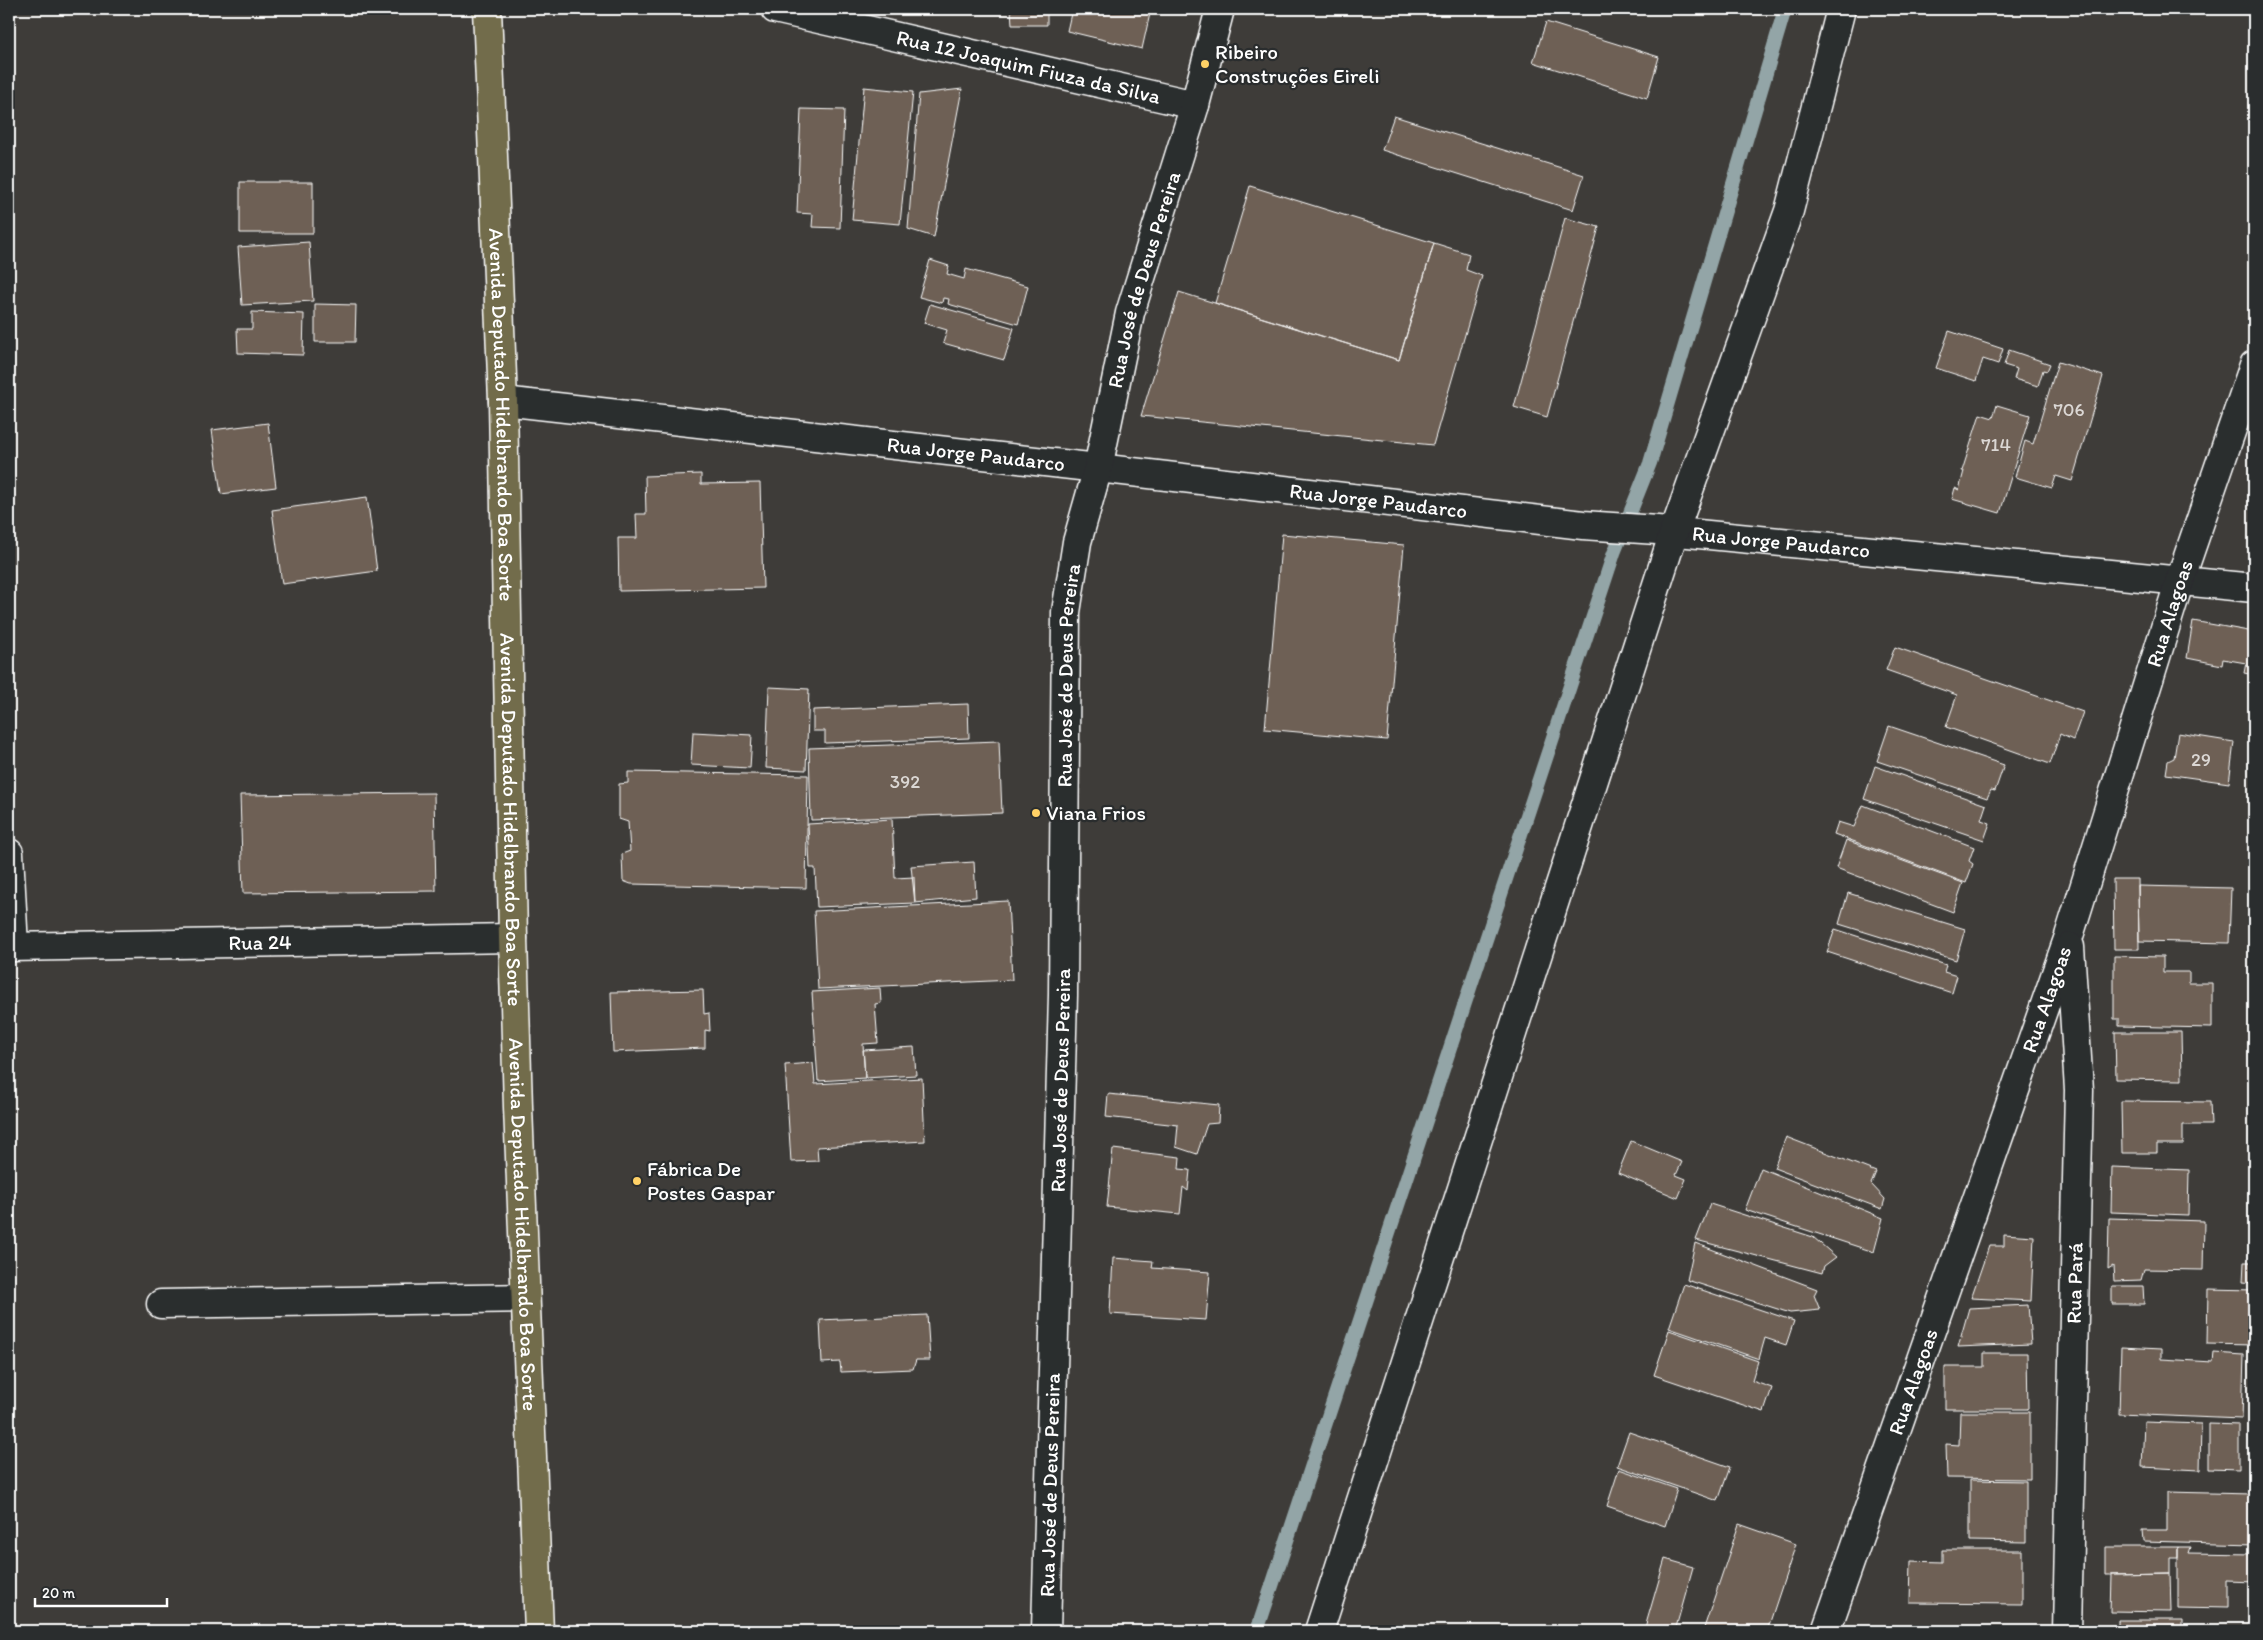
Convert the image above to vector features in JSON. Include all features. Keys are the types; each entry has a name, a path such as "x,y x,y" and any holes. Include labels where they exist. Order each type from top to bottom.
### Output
{"main road":[{"name":"Avenida Deputado Hidelbrando Boa Sorte","path":"487,9 503,401 512,938 524,1298 539,1631"}],"street":[{"name":"Rua 12 Joaquim Fiuza da Silva","path":"775,9 1195,105"},
{"name":"Rua José de Deus Pereira","path":"1046,1631 1063,995 1066,612 1077,542 1098,468 1130,312 1195,105 1220,9"},
{"path":"1319,1631 1666,531 1789,210 1841,9"},
{"name":"Rua Alagoas","path":"1826,1631 2069,936 2180,580 2254,365"},
{"name":"Rua Jorge Paudarco","path":"503,401 1583,525 1666,531 2254,588"},
{"path":"9,853 12,947"},
{"name":"Rua Pará","path":"2067,1631 2079,1090 2077,1032 2069,936"},
{"name":"Rua 24","path":"12,947 512,938"},
{"path":"161,1304 524,1298"}],"building":[{"path":"1011,9 1047,9 1047,25 1012,25"},
{"path":"1072,9 1151,9 1142,49 1067,31"},
{"path":"1546,22 1659,57 1647,98 1533,62"},
{"path":"864,87 913,92 900,224 852,220"},
{"path":"962,89 934,237 908,229 919,94"},
{"path":"801,109 844,110 840,228 812,227 813,214 797,213"},
{"path":"1394,116 1584,175 1573,210 1382,150"},
{"path":"240,182 313,182 313,233 240,233"},
{"path":"1250,186 1434,243 1399,360 1215,303"},
{"path":"1565,218 1599,227 1547,417 1514,407"},
{"path":"309,242 313,301 242,305 238,247"},
{"path":"1434,243 1469,254 1466,270 1482,276 1433,445 1141,416 1179,292 1399,360"},
{"path":"930,260 949,266 947,274 964,279 966,269 1028,286 1018,324 948,304 949,299 943,298 942,303 919,297"},
{"path":"315,304 356,305 355,342 315,342"},
{"path":"930,304 1014,328 1004,360 943,343 947,330 924,323"},
{"path":"252,312 304,314 303,355 238,353 237,329 252,329"},
{"path":"1949,331 2003,349 1998,364 1983,359 1976,381 1936,368"},
{"path":"2009,350 2050,364 2047,371 2043,370 2038,386 2014,379 2017,369 2004,365"},
{"path":"2058,362 2103,376 2072,481 2056,476 2052,488 2015,477 2025,441 2033,444"},
{"path":"1997,405 2030,415 2000,513 1952,499 1955,488 1959,490 1964,471 1962,471 1980,414 1993,418"},
{"path":"268,423 276,487 221,494 212,430"},
{"path":"701,474 701,484 760,483 763,588 619,591 618,538 637,538 636,514 646,514 645,476"},
{"path":"367,497 377,571 282,584 272,510"},
{"path":"1282,534 1404,545 1387,740 1265,729"},
{"path":"2193,621 2254,632 2254,675 2244,673 2246,663 2223,659 2222,665 2187,658"},
{"path":"1895,647 2083,712 2073,740 2060,734 2050,764 1946,727 1957,695 1886,670"},
{"path":"769,687 809,689 806,770 766,768"},
{"path":"968,704 969,738 825,743 825,731 813,731 813,710"},
{"path":"1889,726 2004,765 1995,791 1991,790 1987,798 1877,761"},
{"path":"693,732 752,735 750,768 691,765"},
{"path":"2178,733 2234,742 2229,783 2166,774 2168,761 2174,758"},
{"path":"999,741 1002,813 811,820 809,748"},
{"path":"1875,766 1986,805 1981,820 1990,823 1984,840 1864,799"},
{"path":"628,772 808,775 806,888 631,884 623,881 622,854 630,851 628,822 619,819 619,784 628,783"},
{"path":"434,793 436,891 243,893 240,795"},
{"path":"1863,805 1974,847 1969,861 1973,864 1966,883 1834,834 1838,822 1854,827"},
{"path":"892,819 895,878 914,877 915,903 817,907 815,868 810,868 808,824"},
{"path":"1846,840 1963,883 1953,912 1836,868"},
{"path":"974,862 976,897 915,903 911,866"},
{"path":"2113,879 2138,879 2139,949 2114,949"},
{"path":"2138,886 2231,888 2229,943 2139,941"},
{"path":"1848,893 1965,929 1956,960 1839,924"},
{"path":"1008,901 1012,980 818,989 814,911"},
{"path":"1835,929 1946,965 1944,972 1957,976 1952,993 1827,952"},
{"path":"2114,956 2163,957 2163,972 2189,972 2189,983 2212,983 2212,1028 2119,1026 2119,1019 2114,1019"},
{"path":"880,988 881,1003 875,1004 878,1043 863,1044 865,1078 818,1081 812,992"},
{"path":"703,990 704,1014 709,1013 710,1031 705,1030 705,1048 613,1052 611,992"},
{"path":"2115,1032 2181,1032 2182,1080 2116,1079"},
{"path":"914,1047 916,1075 865,1078 863,1050"},
{"path":"813,1063 815,1084 922,1078 925,1141 817,1147 818,1161 791,1162 785,1065"},
{"path":"1108,1094 1219,1105 1218,1123 1207,1124 1197,1154 1176,1147 1178,1125 1106,1117"},
{"path":"2121,1101 2210,1102 2211,1125 2183,1125 2183,1144 2157,1144 2157,1153 2122,1153"},
{"path":"1786,1137 1876,1172 1871,1184 1885,1199 1882,1209 1774,1168"},
{"path":"1631,1141 1682,1162 1676,1175 1686,1179 1678,1198 1618,1173"},
{"path":"1113,1149 1180,1157 1179,1169 1190,1170 1188,1191 1183,1187 1180,1214 1107,1207"},
{"path":"2112,1167 2189,1170 2188,1215 2111,1212"},
{"path":"1761,1168 1883,1218 1874,1252 1745,1210"},
{"path":"1710,1204 1813,1237 1836,1257 1824,1266 1822,1273 1696,1240"},
{"path":"2109,1218 2204,1221 2203,1270 2144,1269 2141,1280 2114,1281 2113,1266 2108,1269"},
{"path":"2004,1234 2034,1236 2031,1301 1971,1298 1989,1246 2004,1246"},
{"path":"1695,1243 1817,1289 1814,1295 1820,1310 1790,1313 1687,1280"},
{"path":"1113,1258 1153,1261 1152,1268 1210,1272 1206,1320 1110,1314"},
{"path":"2244,1262 2254,1262 2254,1283 2243,1282"},
{"path":"1684,1284 1794,1321 1786,1345 1765,1338 1759,1359 1669,1328"},
{"path":"2112,1286 2143,1286 2144,1304 2112,1304"},
{"path":"2208,1289 2254,1290 2254,1345 2207,1344"},
{"path":"2028,1305 2031,1344 1958,1347 1969,1308"},
{"path":"927,1315 930,1360 916,1360 913,1369 841,1372 840,1362 822,1363 820,1320"},
{"path":"1669,1330 1758,1361 1752,1381 1772,1388 1764,1412 1654,1375"},
{"path":"2121,1347 2161,1349 2161,1359 2213,1362 2214,1353 2244,1355 2242,1419 2119,1414"},
{"path":"1984,1353 2027,1353 2028,1409 1945,1409 1945,1367 1984,1367"},
{"path":"1960,1412 2030,1412 2030,1479 1947,1478 1946,1444 1959,1445"},
{"path":"2144,1422 2201,1424 2200,1470 2142,1467"},
{"path":"2209,1424 2239,1425 2239,1469 2209,1468"},
{"path":"1629,1432 1730,1467 1718,1501 1617,1466"},
{"path":"1619,1469 1677,1489 1665,1526 1607,1506"},
{"path":"1970,1480 2026,1481 2026,1542 1970,1541"},
{"path":"2252,1485 2254,1485 2254,1544 2143,1541 2142,1530 2167,1530 2167,1492 2251,1494"},
{"path":"1739,1524 1796,1544 1767,1631 1703,1631"},
{"path":"2106,1547 2178,1547 2178,1558 2170,1558 2170,1574 2106,1575"},
{"path":"2178,1547 2191,1547 2189,1553 2254,1554 2254,1581 2227,1580 2227,1609 2178,1608"},
{"path":"1942,1550 2022,1550 2022,1604 1910,1603 1911,1561 1942,1562"},
{"path":"1665,1559 1693,1567 1675,1631 1644,1631"},
{"path":"2170,1574 2171,1612 2110,1611 2111,1575"},
{"path":"2118,1620 2181,1620 2181,1631 2118,1631"}],"waterway":[{"path":"1257,1631 1614,553 1650,463 1785,9"}],"place":[{"name":"Ribeiro Construções Eireli","path":"1205,64"},
{"name":"Viana Frios","path":"1036,813"},
{"name":"Fábrica De Postes Gaspar","path":"637,1181"}]}
